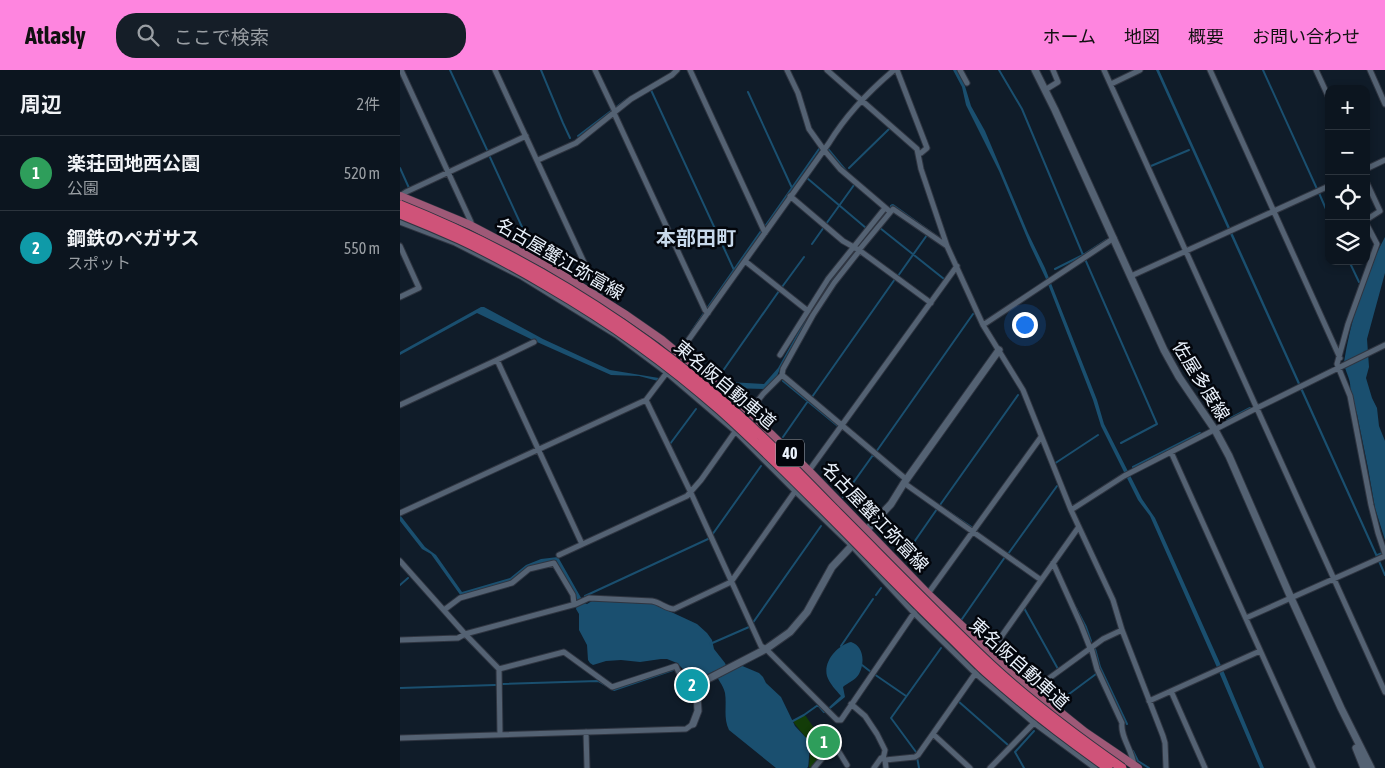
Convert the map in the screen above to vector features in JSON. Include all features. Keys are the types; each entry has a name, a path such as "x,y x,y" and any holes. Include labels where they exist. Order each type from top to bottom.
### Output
{"highway":[{"name":"東名阪自動車道","path":"400,205 463,232 523,262 572,290 620,321 678,364 724,402 770,444 901,577 992,665 1037,705 1122,768"},
{"name":"東名阪自動車道","path":"400,214 459,239 511,265 616,328 673,371 719,409 764,451 986,672 1032,712 1081,750 1108,768"}],"main road":[{"name":"佐屋多度線","path":"1035,70 1164,350 1215,430 1229,456 1341,708 1371,768"},
{"name":"名古屋蟹江弥富線","path":"400,196 470,225 548,266 626,315 679,354 748,413 809,471 928,594 990,652 1050,705 1136,767"},
{"path":"693,724 698,711 697,694 704,681 766,649 790,632 814,601 832,567 891,504 905,481 999,350"},
{"name":"佐屋多度線","path":"1341,708 1364,768"}],"street":[{"path":"401,70 471,222 470,225"},
{"path":"495,70 602,300"},
{"path":"595,70 708,313"},
{"path":"538,160 576,142 631,99 672,75 677,70"},
{"path":"690,70 765,233"},
{"path":"787,70 798,93 809,129 824,150 840,169 888,210"},
{"path":"827,70 917,149 921,169 948,246 982,325 1024,390 1070,510 1112,600 1165,743 1166,768"},
{"path":"400,513 646,400 746,261 840,125 862,101 896,70 927,148 918,153"},
{"path":"960,70 967,83"},
{"path":"1045,90 1058,82 1053,70"},
{"path":"1104,70 1385,692"},
{"path":"1111,84 1140,70"},
{"path":"1210,70 1340,358"},
{"path":"1316,70 1325,89"},
{"path":"1370,70 1382,91 1385,104"},
{"path":"400,196 526,136"},
{"path":"1370,167 1385,160"},
{"path":"1131,276 1325,188"},
{"path":"1370,190 1380,212 1370,219"},
{"path":"790,196 843,241 857,249 931,303"},
{"path":"780,355 857,249 888,210 893,208 948,246"},
{"path":"400,222 455,243 522,277 616,334 667,372 736,431 795,492 852,546 914,613 975,673 1034,723 1095,768"},
{"path":"1370,230 1377,244 1370,263"},
{"path":"982,325 1114,238"},
{"path":"400,246 419,288 400,297"},
{"path":"746,261 810,313"},
{"path":"1246,618 1385,555 1371,505 1350,396 1341,367 1338,364 1348,324 1369,265"},
{"path":"400,640 458,638 465,634 575,604 588,598 652,601 658,602 669,609 674,609 731,582 957,266"},
{"path":"559,555 691,493 748,413 782,375 782,369 810,313"},
{"path":"400,405 534,342"},
{"path":"1070,510 1127,474 1385,345"},
{"path":"497,360 582,544"},
{"path":"782,375 905,481 1041,580"},
{"path":"646,400 761,646 837,720 841,720 914,613 1041,437"},
{"path":"1171,452 1313,768"},
{"path":"874,768 881,758 915,757 1078,528"},
{"path":"400,561 498,670 500,735"},
{"path":"444,610 460,598 512,583 529,569 554,563 575,604"},
{"path":"1053,563 1081,625 1097,669 1122,723 1121,728 1136,767"},
{"path":"1033,690 1102,639 1122,630"},
{"path":"1149,701 1260,651"},
{"path":"498,670 564,652 612,687 676,666 679,675 700,686"},
{"path":"1171,691 1205,768"},
{"path":"851,704 865,716 877,734 885,750 886,768"},
{"path":"990,768 1050,705"},
{"path":"400,738 686,729 693,724"},
{"path":"586,732 587,768"},
{"path":"933,734 970,768"},
{"path":"814,768 834,747 836,747 847,767"}],"green space":[{"path":"805,715 814,728 817,730 822,727 832,743 811,768 809,767 810,753 814,744 818,743 817,740 811,742 808,740 794,723 794,721"}],"water":[{"path":"953,70 957,70 964,83 971,106 985,131 1028,233 1045,268 1097,400 1104,424 1142,499 1155,518 1223,670 1264,768 1260,768 1150,516 1138,500 1101,426 1093,400 1046,279 999,171 966,105 962,87"},
{"path":"1156,70 1159,70 1377,554 1382,552 1383,554 1376,557"},
{"path":"892,204 833,281 812,312 777,376 765,389 729,388 726,386 726,383 729,382 764,384 778,368 810,311 833,278"},
{"path":"1385,237 1385,273 1367,339 1369,367 1366,378 1377,408 1379,426 1385,441 1385,540 1375,508 1357,414 1344,362 1359,298"},
{"path":"481,307 543,339 610,370 659,378 658,381 639,376 611,375 477,313 400,355 400,352"},
{"path":"400,515 425,547 436,555 462,592 510,578 526,565 541,559 558,557 584,603 587,604 592,601 654,604 697,624 712,640 714,649 728,670 740,665 759,673 766,683 781,697 795,726 809,741 817,741 810,749 808,767 776,768 729,730 725,693 714,671 695,681 677,663 667,659 640,662 606,661 593,665 590,663 587,645 579,630 579,614 576,609 578,601 556,560 528,568 512,581 461,596 431,554 422,549 400,521"},
{"path":"851,642 859,647 861,651 863,660 861,670 856,678 843,687 845,697 829,710 827,709 841,696 828,679 827,665 829,659 841,646"}],"waterway":[{"path":"450,70 488,152"},
{"path":"541,70 570,138"},
{"path":"999,70 1022,109 1083,255"},
{"path":"1263,70 1317,189"},
{"path":"651,90 734,270"},
{"path":"748,92 792,188"},
{"path":"615,108 627,99"},
{"path":"578,136 611,111"},
{"path":"849,168 889,129"},
{"path":"766,225 819,149"},
{"path":"828,149 847,172"},
{"path":"1151,166 1189,150"},
{"path":"489,155 533,251"},
{"path":"400,168 409,188"},
{"path":"807,178 866,228"},
{"path":"826,224 854,185"},
{"path":"1319,193 1325,207"},
{"path":"891,206 893,205 942,240"},
{"path":"812,244 824,227"},
{"path":"880,228 944,279"},
{"path":"708,307 761,231"},
{"path":"898,276 927,235"},
{"path":"1055,269 1083,255 1106,240"},
{"path":"782,287 804,257"},
{"path":"1085,259 1157,424 1121,443"},
{"path":"1351,265 1359,282"},
{"path":"812,397 895,279"},
{"path":"720,375 779,291"},
{"path":"691,332 704,313"},
{"path":"876,452 973,314"},
{"path":"783,381 839,427"},
{"path":"940,505 1018,395"},
{"path":"783,437 808,401"},
{"path":"1225,421 1250,408"},
{"path":"670,444 696,409"},
{"path":"1133,467 1200,433"},
{"path":"1054,464 1098,435"},
{"path":"858,442 902,479"},
{"path":"843,497 873,455"},
{"path":"712,535 761,466"},
{"path":"1007,553 1057,486"},
{"path":"903,558 937,509"},
{"path":"946,510 973,528"},
{"path":"752,624 821,526"},
{"path":"585,596 708,539"},
{"path":"962,619 1005,557"},
{"path":"1379,561 1385,575"},
{"path":"1056,564 1060,574"},
{"path":"400,585 408,578"},
{"path":"876,595 881,588"},
{"path":"841,646 873,599"},
{"path":"1025,607 1058,669"},
{"path":"1076,608 1091,641"},
{"path":"710,644 749,627"},
{"path":"916,752 891,718 941,648"},
{"path":"1095,649 1100,667 1127,724"},
{"path":"862,665 871,672"},
{"path":"503,684 598,681 614,690 673,670"},
{"path":"874,674 906,696"},
{"path":"1057,703 1096,674"},
{"path":"400,688 495,685"},
{"path":"958,701 1008,745"},
{"path":"791,722 818,705 825,711"},
{"path":"1024,768 1015,752 1034,731"},
{"path":"1133,751 1138,761 1149,768"},
{"path":"917,757 919,768"}],"place":[{"name":"鋼鉄のペガサス","path":"692,685"},
{"name":"楽荘団地西公園","path":"824,742"}],"district":[{"name":"本部田町","path":"696,238"}]}
